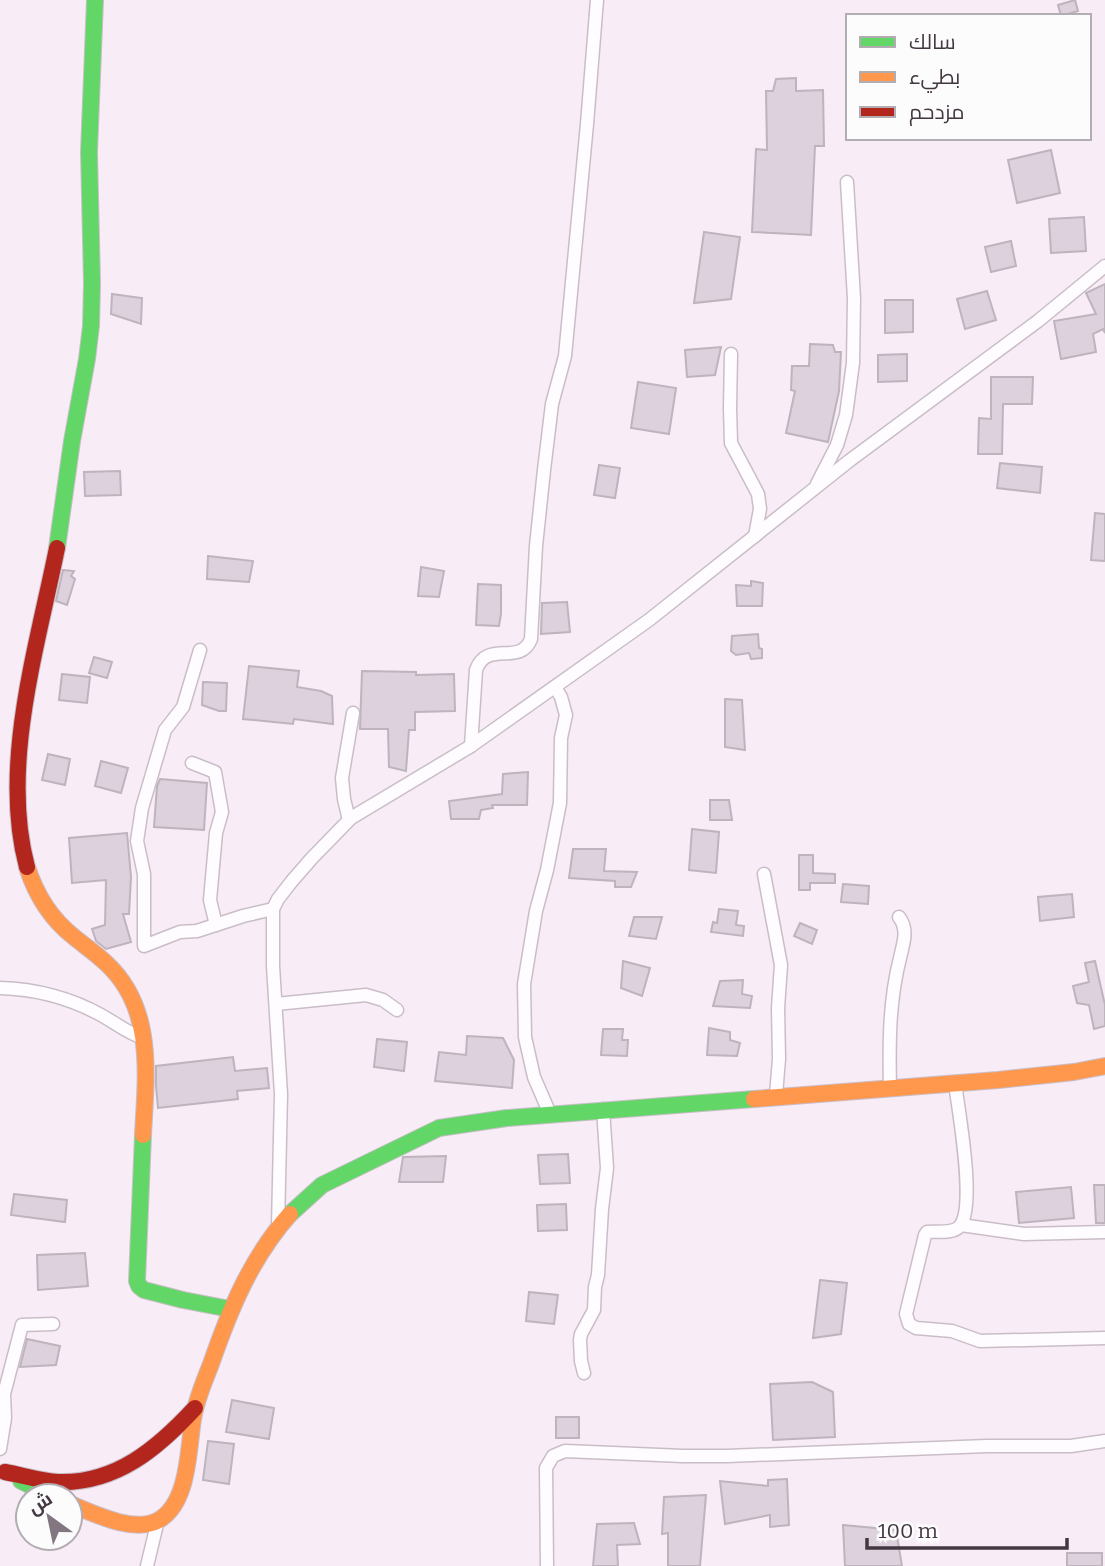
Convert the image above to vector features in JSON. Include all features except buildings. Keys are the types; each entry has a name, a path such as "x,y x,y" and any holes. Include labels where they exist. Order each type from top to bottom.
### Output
{"street":[{"path":"95,0 89,172 92,312 89,347 71,444 58,541 23,705 16,798 23,859 42,902 71,936 119,975 134,1002 144,1038 146,1064 137,1281 139,1286 144,1290 183,1300 230,1308"},
{"path":"471,746 476,670 479,662 486,656 519,652 528,647 531,639 536,546 544,470 552,404 565,356 597,0"},
{"path":"816,488 837,445 846,415 853,363 854,298 847,182"},
{"path":"278,1226 281,1094 273,966 274,909 278,899 305,866 349,820 471,746 649,620 952,383 1038,321 1105,266"},
{"path":"731,354 731,443 758,494 760,509 755,536"},
{"path":"200,650 183,707 165,730 142,808 137,841 144,874 144,946 180,932 197,931 274,909"},
{"path":"550,1114 534,1077 525,1037 524,984 560,803 561,738 566,715 555,687"},
{"path":"349,820 342,778 353,713"},
{"path":"192,763 215,772 222,812 216,833 210,900 216,925"},
{"path":"764,874 781,965 776,1095"},
{"path":"890,1088 891,1006 905,936 905,928 899,917"},
{"path":"0,988 30,991 67,1000 102,1015 131,1034 144,1038"},
{"path":"276,1004 366,995 383,1000 397,1010"},
{"path":"84,1509 123,1523 147,1525 172,1508 183,1482 195,1408 230,1308 251,1266 278,1226 306,1197 322,1185 439,1129 507,1118 1040,1076 1105,1066"},
{"path":"955,1083 966,1179 965,1212 961,1225 953,1231 927,1232 925,1235 906,1314 907,1320 912,1327 947,1330 980,1341 1105,1338"},
{"path":"584,1373 580,1340 594,1310 607,1168 603,1109"},
{"path":"961,1225 1024,1234 1105,1232"},
{"path":"0,1449 5,1418 4,1394 22,1325 53,1324"},
{"path":"2,1471 58,1482 104,1476 135,1462 152,1450 175,1431 195,1408"},
{"path":"547,1566 546,1468 552,1456 565,1451 727,1456 1071,1446 1105,1441"},
{"path":"2,1471 24,1482"},
{"path":"147,1566 158,1520"}],"traffic: fast":[{"path":"57,548 91,326 89,152 95,0"},
{"path":"290,1214 322,1185 439,1128 507,1118 754,1099"},
{"path":"143,1135 137,1281 139,1286 144,1290 183,1300 230,1309"}],"traffic: slow":[{"path":"27,867 51,914 107,964 133,1001 140,1022 146,1067 143,1135"},
{"path":"754,1099 998,1080 1105,1066"},
{"path":"84,1509 136,1525 157,1521 168,1513 175,1503 185,1476 196,1405 226,1324 253,1266 290,1214"}],"traffic: jam":[{"path":"27,867 17,789 19,748 24,707 57,548"},
{"path":"5,1472 58,1482 99,1477 151,1450 195,1408"}]}
